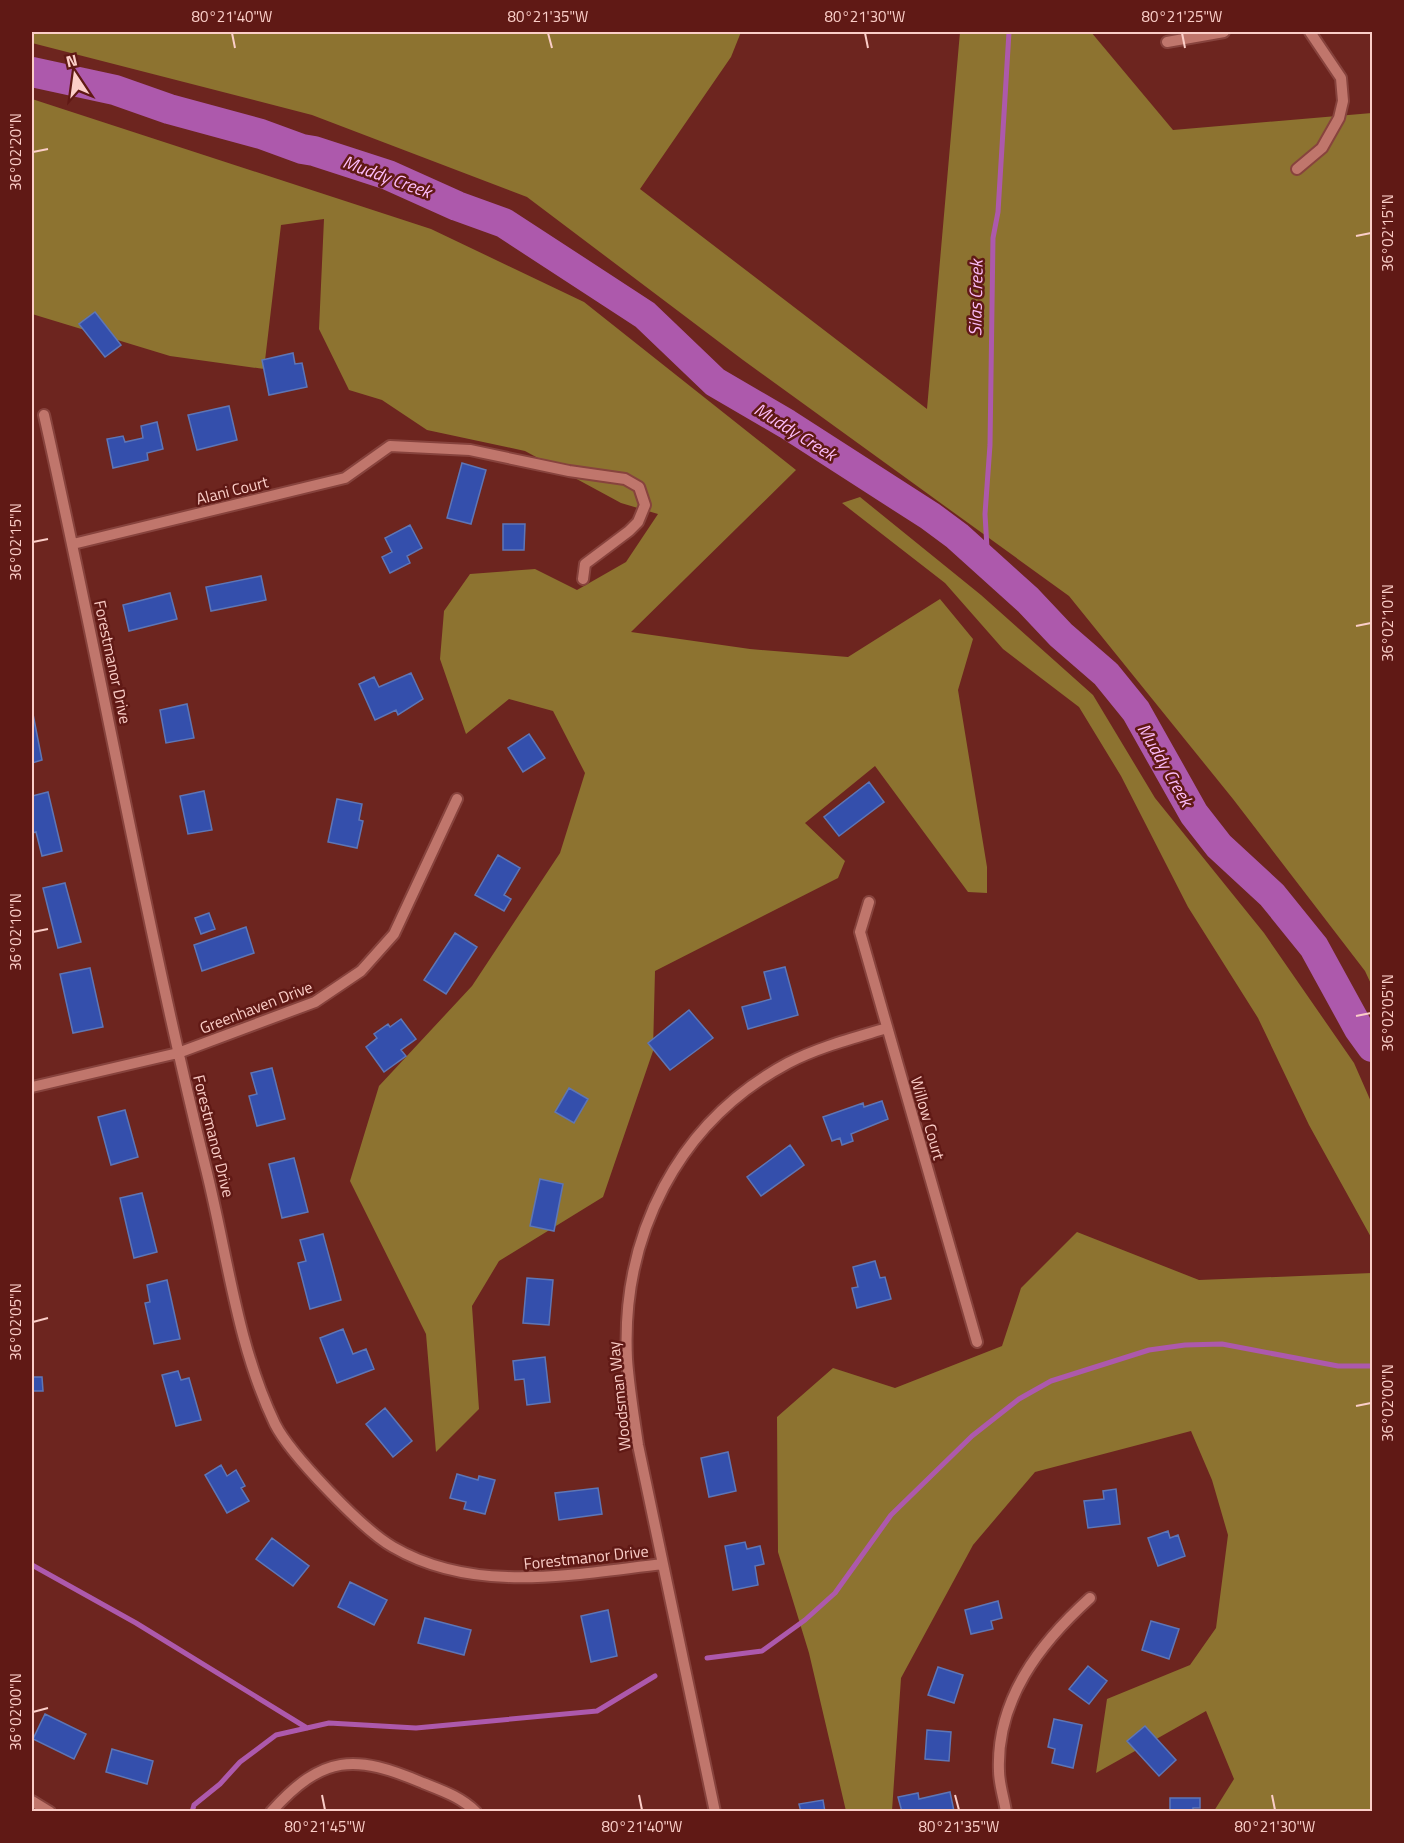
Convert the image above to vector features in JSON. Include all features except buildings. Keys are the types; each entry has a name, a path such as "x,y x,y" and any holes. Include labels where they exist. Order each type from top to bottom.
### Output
{"street":[{"path":"1167,42 1224,32"},
{"path":"1297,169 1322,148 1339,117 1343,101 1341,78 1310,32"},
{"name":"Forestmanor Drive","path":"44,415 73,544 178,1053 250,1361 277,1428 326,1488 391,1546 441,1568 517,1580 663,1564"},
{"name":"Alani Court","path":"73,544 345,478 390,446 470,450 569,471 625,479 644,496 643,513 629,531 585,564 583,579"},
{"name":"Greenhaven Drive","path":"32,1087 178,1053 315,1002 361,971 394,934 457,799"},
{"name":"Willow Court","path":"869,902 860,932 976,1342"},
{"name":"Woodsman Way","path":"715,1812 638,1445 627,1358 632,1281 652,1208 688,1148 727,1106 789,1063 834,1044 887,1028"},
{"path":"1006,1812 999,1772 1001,1742 1007,1716 1020,1682 1031,1661 1061,1624 1090,1598"},
{"path":"271,1812 313,1773 338,1766 367,1764 384,1767 453,1795 466,1801 476,1812"},
{"path":"32,1801 50,1812"}],"shaded area":[{"path":"32,32 741,32 731,57 640,189 927,409 960,32 1091,32 1173,130 1372,113 1372,986 1365,971 1233,799 1069,596 743,360 527,197 312,115 32,43"},
{"path":"32,99 431,229 584,302 796,470 631,632 750,649 848,657 940,599 973,639 958,690 987,867 987,893 968,892 875,766 805,823 845,861 838,878 655,971 653,1051 603,1197 499,1261 472,1306 479,1409 436,1452 426,1334 350,1181 379,1086 472,986 560,853 585,773 553,711 509,699 466,734 440,659 444,611 470,574 535,569 577,590 626,562 658,514 621,503 525,451 427,430 382,400 349,390 319,329 324,219 281,225 264,369 170,356 32,314"},
{"path":"860,497 981,595 1093,695 1155,798 1264,933 1354,1063 1372,1104 1372,1239 1309,1125 1258,1018 1188,907 1121,776 1079,707 1003,649 945,583 842,503"},
{"path":"1077,1232 1199,1280 1372,1273 1372,1811 1214,1811 1234,1779 1206,1711 1096,1773 1107,1699 1190,1665 1216,1628 1228,1535 1212,1480 1191,1431 1035,1472 973,1545 901,1678 892,1811 846,1811 809,1653 778,1552 777,1417 833,1368 895,1388 1002,1346 1021,1288"}],"waterway":[{"name":"Silas Creek","path":"988,565 985,514 990,445 993,238 998,212 1009,32"},
{"name":"Muddy Creek","path":"32,72 115,90 169,109 261,134 388,175 457,206 504,223 645,315 715,382 787,424 930,516 957,536 1028,600 1061,635 1106,674 1136,711 1194,814 1219,846 1272,895 1314,947 1359,1029 1372,1047"},
{"path":"707,1658 762,1651 805,1620 835,1593 891,1515 972,1436 1019,1399 1051,1381 1149,1350 1185,1345 1222,1344 1338,1366 1372,1366"},
{"path":"32,1565 136,1623 307,1728"},
{"path":"192,1812 194,1805 220,1784 240,1762 276,1735 329,1723 416,1728 597,1711 655,1676"}]}
